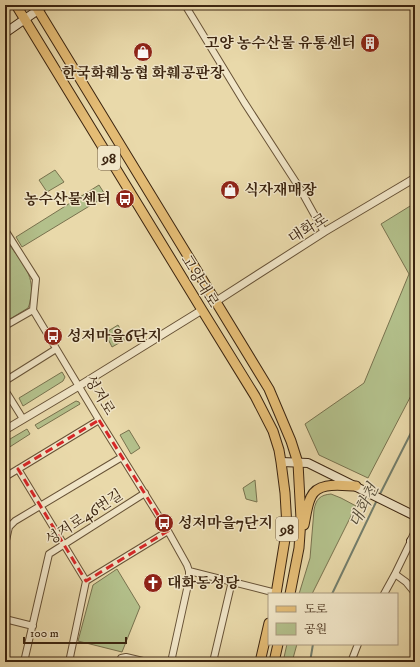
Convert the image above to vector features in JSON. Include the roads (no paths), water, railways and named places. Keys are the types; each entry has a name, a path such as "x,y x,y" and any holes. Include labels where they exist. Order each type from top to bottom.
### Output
{"main road":[{"name":"고양대로","path":"16,5 255,396 272,431 282,462 287,527 276,593"},
{"name":"고양대로","path":"40,7 269,389 291,440 298,463 301,519 299,548 290,593"},
{"path":"5,33 40,7"},
{"path":"282,462 308,463 415,516"},
{"path":"299,548 310,497 313,493 324,487 356,486"},
{"path":"260,662 268,627"},
{"path":"274,662 278,645"}],"street":[{"path":"185,5 244,102 299,187 324,232"},
{"name":"대화로","path":"216,302 324,232 415,178"},
{"path":"5,230 7,240 36,279 33,310 5,326"},
{"name":"성저로","path":"33,310 168,531 189,571"},
{"path":"5,430 202,310"},
{"path":"5,381 56,349"},
{"path":"5,390 22,419"},
{"path":"5,477 99,420"},
{"path":"5,545 9,527 15,521 122,457"},
{"path":"18,469 42,506 86,581 69,662"},
{"name":"성저로46번길","path":"24,662 48,554 145,493"},
{"path":"86,581 168,531"},
{"path":"385,593 413,542 415,532"},
{"path":"171,662 189,580 189,571 276,593"},
{"path":"395,574 406,582 415,593"},
{"path":"213,662 232,581"},
{"path":"5,619 33,626"},
{"path":"351,662 358,645"},
{"path":"120,660 126,656 147,662"}],"waterway":[{"name":"대화천","path":"379,496 415,425"},
{"name":"대화천","path":"332,593 377,500"},
{"name":"대화천","path":"310,662 313,645"}],"place":[{"name":"고양 농수산물 유통센터","path":"370,43"},
{"name":"한국화훼농협 화훼공판장","path":"143,52"},
{"name":"식자재매장","path":"230,190"},
{"name":"농수산물센터","path":"125,199"},
{"name":"성저마을6단지","path":"53,336"},
{"name":"성저마을7단지","path":"164,523"},
{"name":"대화동성당","path":"153,583"}]}
